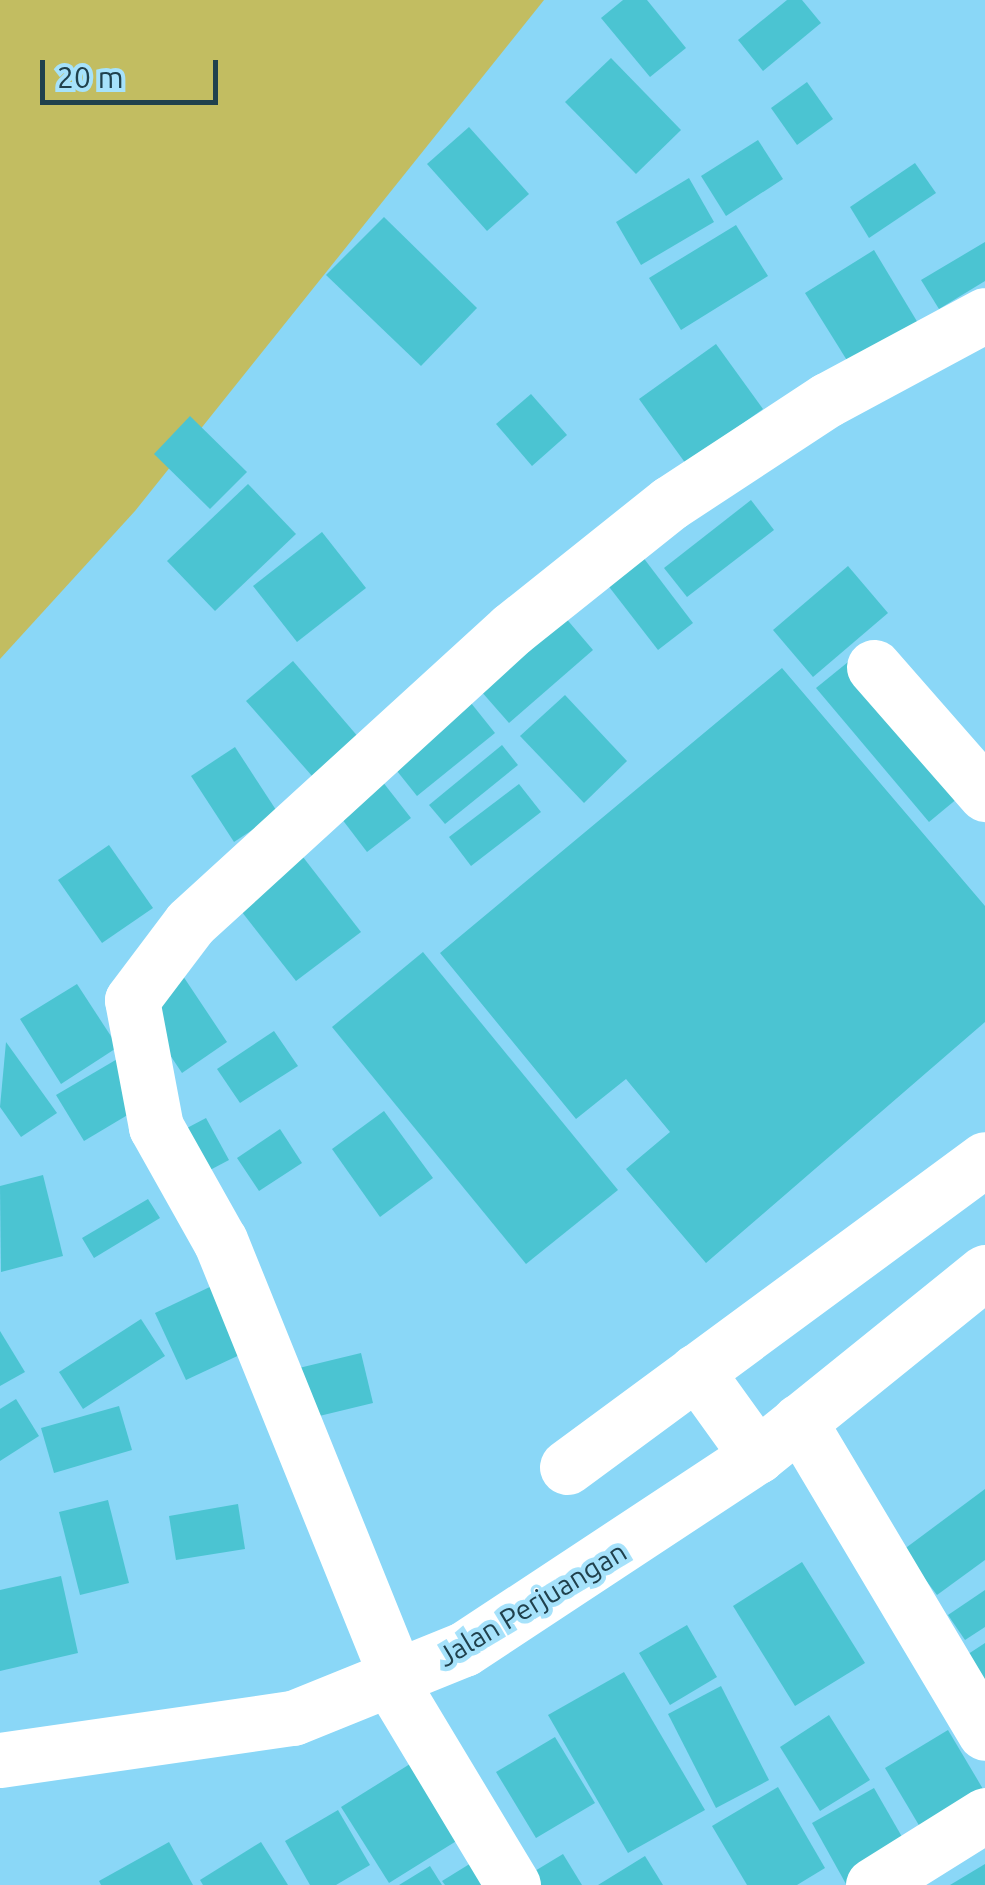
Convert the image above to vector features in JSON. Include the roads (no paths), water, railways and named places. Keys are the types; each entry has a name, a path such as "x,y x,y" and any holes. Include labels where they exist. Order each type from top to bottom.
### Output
{"street":[{"path":"513,1885 392,1684 388,1656 220,1241 156,1127 132,1000 138,981 190,923 508,633 670,503 827,400 985,316"},
{"path":"874,667 985,794"},
{"path":"567,1466 985,1159"},
{"name":"Jalan Perjuangan","path":"0,1760 293,1718 392,1684 534,1606 799,1420 981,1286"},
{"path":"696,1371 754,1451"},
{"path":"799,1420 985,1733"},
{"path":"874,1885 985,1816"}]}
